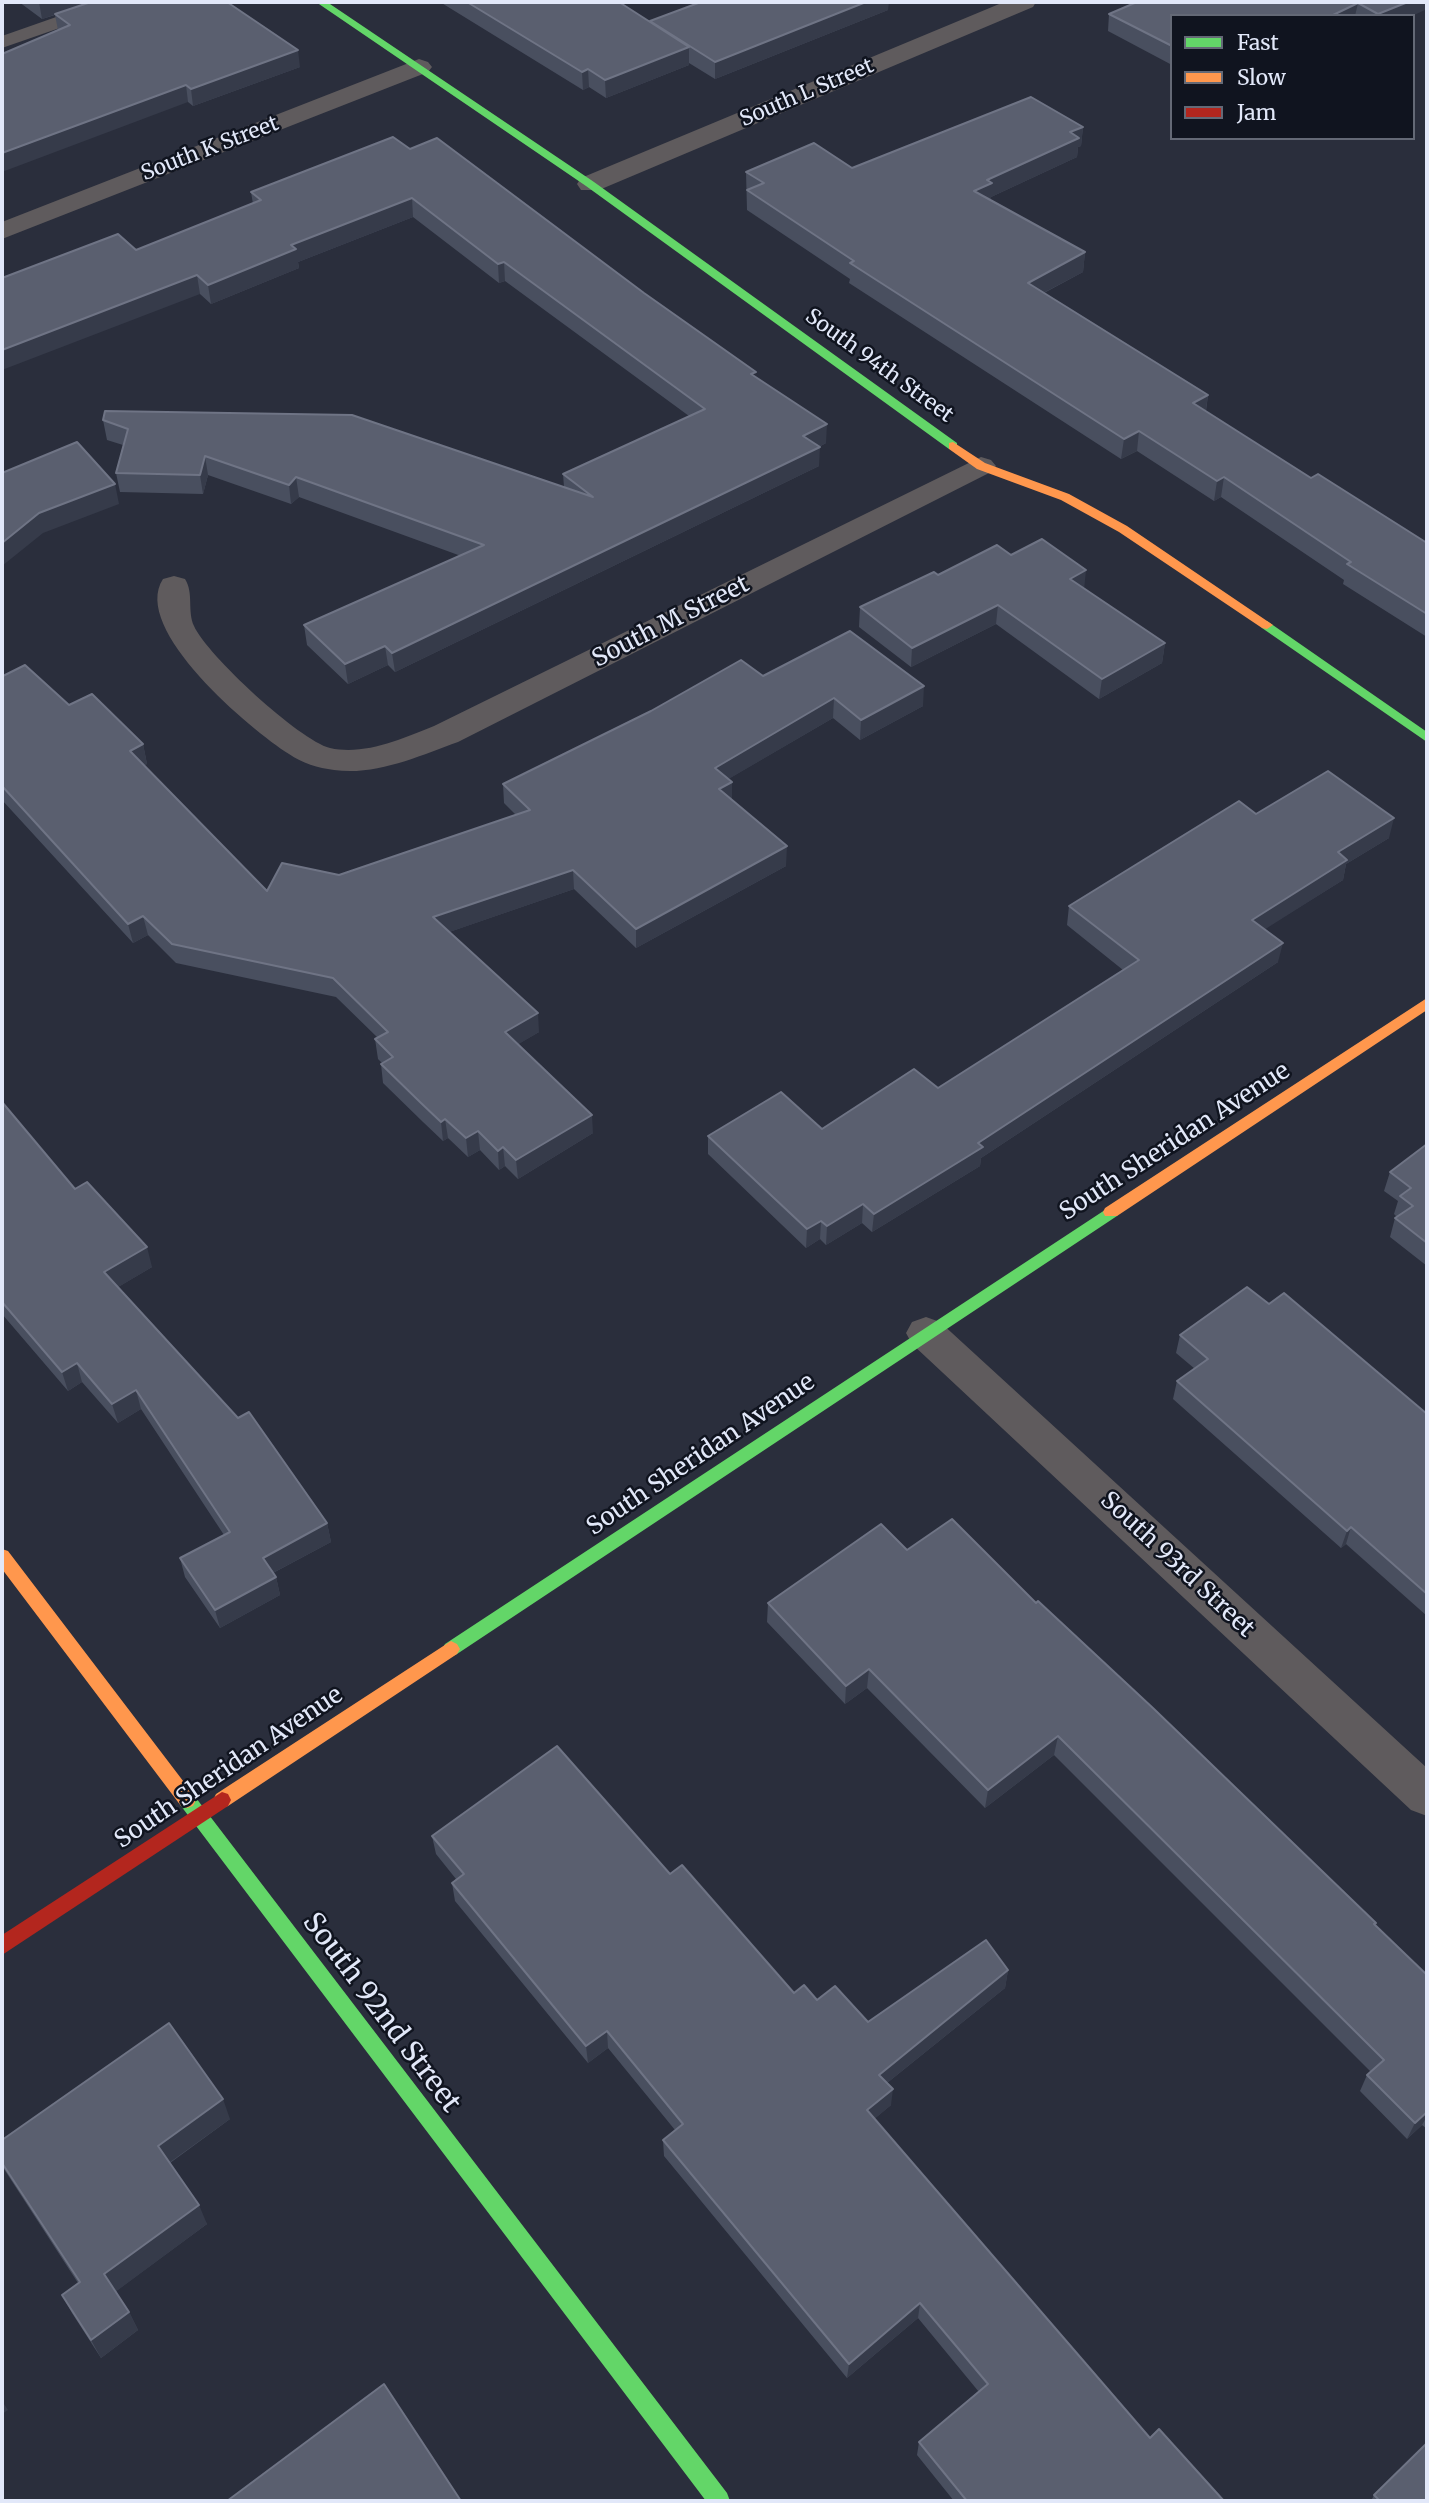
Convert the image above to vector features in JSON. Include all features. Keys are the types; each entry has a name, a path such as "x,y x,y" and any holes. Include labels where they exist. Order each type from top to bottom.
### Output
{"street":[{"name":"South 94th Street","path":"321,2 590,184 981,466 1065,498 1123,529 1427,738"},
{"name":"South L Street","path":"590,184 1024,2"},
{"name":"South K Street","path":"2,231 419,67"},
{"name":"South M Street","path":"174,586 178,626 208,664 286,739 317,755 355,760 394,753 446,734 981,466"},
{"name":"South Sheridan Avenue","path":"2,1946 1427,1003"},
{"name":"South 93rd Street","path":"926,1333 1427,1796"},
{"name":"South 92nd Street","path":"2,1556 719,2501"}],"lane":[{"path":"2,42 116,2"}],"building":[{"path":"91,2 227,2 298,50 191,89 186,85 2,153 2,54 70,25 55,14"},
{"path":"467,2 619,2 689,47 605,80 588,69 582,72"},
{"path":"701,2 866,2 715,62 650,21"},
{"path":"1137,2 1408,2 1378,14 1358,3 1335,14 1170,14 1170,45 1109,14"},
{"path":"1031,97 1083,127 1070,132 1079,138 987,180 992,183 974,191 1085,252 1028,283 1208,395 1193,403 1311,478 1318,474 1427,543 1427,614 1347,564 1351,562 1224,477 1217,481 1139,431 1124,439 850,263 854,261 747,190 764,183 746,172 814,143 852,168"},
{"path":"393,137 410,149 437,138 644,293 756,372 751,374 827,424 803,436 820,447 392,653 385,646 345,664 304,625 484,545 296,477 289,485 205,456 200,475 116,473 128,429 103,420 105,411 352,415 593,497 563,474 705,409 504,262 498,264 412,198 291,245 296,249 208,285 197,275 2,350 2,278 118,234 136,250 261,200 251,192"},
{"path":"77,442 115,484 39,513 2,543 2,473"},
{"path":"1042,539 1086,570 1070,579 1165,643 1102,679 998,605 912,648 860,607 934,572 938,575 997,545 1011,555"},
{"path":"850,631 924,686 861,720 834,698 715,768 732,782 719,789 787,846 636,929 573,870 433,917 538,1013 505,1032 592,1115 516,1160 503,1147 498,1151 478,1131 466,1138 445,1119 441,1122 381,1064 393,1057 375,1039 388,1032 333,978 172,944 143,916 128,924 2,786 2,675 25,665 69,705 92,694 143,744 130,751 267,891 282,863 339,875 530,810 503,784 651,711 741,660 763,676"},
{"path":"1328,771 1394,818 1338,852 1347,860 1252,920 1283,943 978,1143 983,1147 874,1214 863,1204 827,1226 821,1221 807,1229 708,1136 781,1092 822,1129 914,1069 938,1088 1139,960 1069,906 1239,801 1256,814"},
{"path":"2,1102 75,1189 87,1182 147,1247 104,1272 238,1418 249,1412 327,1523 263,1558 276,1577 215,1610 180,1558 230,1532 136,1390 112,1404 77,1363 62,1372 2,1302"},
{"path":"1427,1144 1427,1243 1395,1218 1413,1206 1400,1196 1411,1188 1390,1172"},
{"path":"1247,1287 1269,1304 1284,1293 1427,1414 1427,1594 1351,1527 1347,1531 1177,1381 1208,1359 1180,1335"},
{"path":"952,1519 1036,1603 1038,1601 1154,1709 1427,1975 1427,2112 1415,2123 1367,2075 1384,2060 1058,1736 988,1790 869,1669 846,1686 768,1603 881,1524 907,1550"},
{"path":"557,1746 670,1874 682,1865 794,1993 804,1985 817,2000 835,1986 868,2022 986,1940 1008,1970 879,2075 893,2089 867,2110 1150,2438 1159,2429 1224,2501 967,2501 919,2442 988,2384 920,2303 849,2364 663,2140 683,2124 607,2031 586,2046 452,1883 464,1874 432,1836"},
{"path":"169,2023 223,2099 158,2146 199,2205 104,2274 129,2312 91,2340 62,2295 80,2282 2,2163 2,2140"},
{"path":"384,2384 461,2501 227,2501"},
{"path":"1427,2443 1427,2501 1376,2501 1378,2499 1374,2495"}],"traffic: fast":[{"path":"321,2 590,184 953,446"},
{"path":"1267,625 1427,738"},
{"path":"451,1649 1111,1212"},
{"path":"187,1800 719,2501"}],"traffic: slow":[{"path":"953,446 981,466 1065,497 1123,529 1267,625"},
{"path":"1111,1212 1427,1003"},
{"path":"2,1556 187,1800"},
{"path":"222,1800 451,1649"}],"traffic: jam":[{"path":"2,1946 222,1800"}]}
